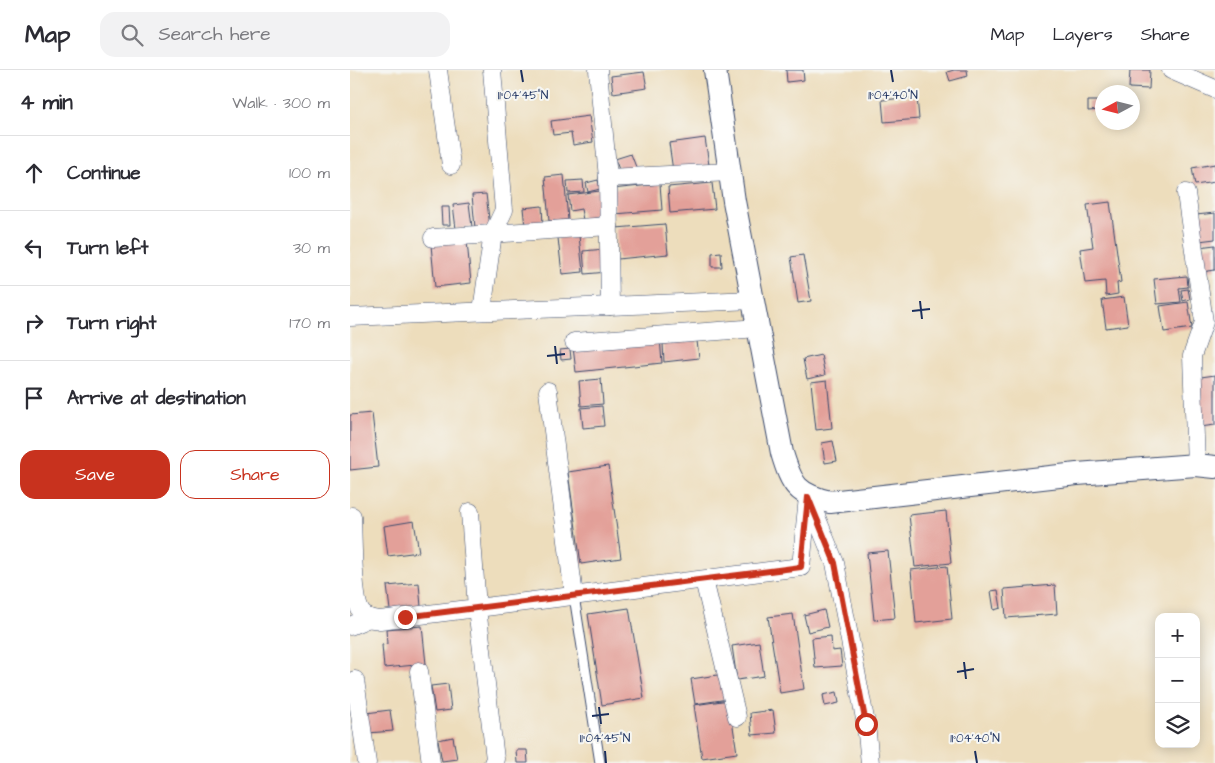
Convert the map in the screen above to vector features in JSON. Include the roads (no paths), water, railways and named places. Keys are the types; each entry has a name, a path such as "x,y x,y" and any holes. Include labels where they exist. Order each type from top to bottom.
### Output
{"street":[{"path":"438,70 451,165"},
{"path":"482,311 493,233 504,210 492,70"},
{"path":"598,70 608,178 610,306"},
{"path":"714,70 758,328 790,479 808,497 835,563 866,724 870,763"},
{"path":"1171,70 1215,89"},
{"path":"608,178 730,172"},
{"path":"808,497 830,502 1076,474 1205,466 1192,356 1204,322 1186,193"},
{"path":"433,238 609,226"},
{"path":"350,316 753,300"},
{"path":"574,342 758,328"},
{"path":"548,391 574,596"},
{"path":"352,516 356,596 361,612 368,618 380,620 425,616 801,567 808,497"},
{"path":"470,512 476,608 495,759 493,763"},
{"path":"704,580 737,717"},
{"path":"350,626 368,618"},
{"path":"419,671 431,763"},
{"path":"355,680 368,763"}],"lane":[{"path":"574,596 600,763"}]}
